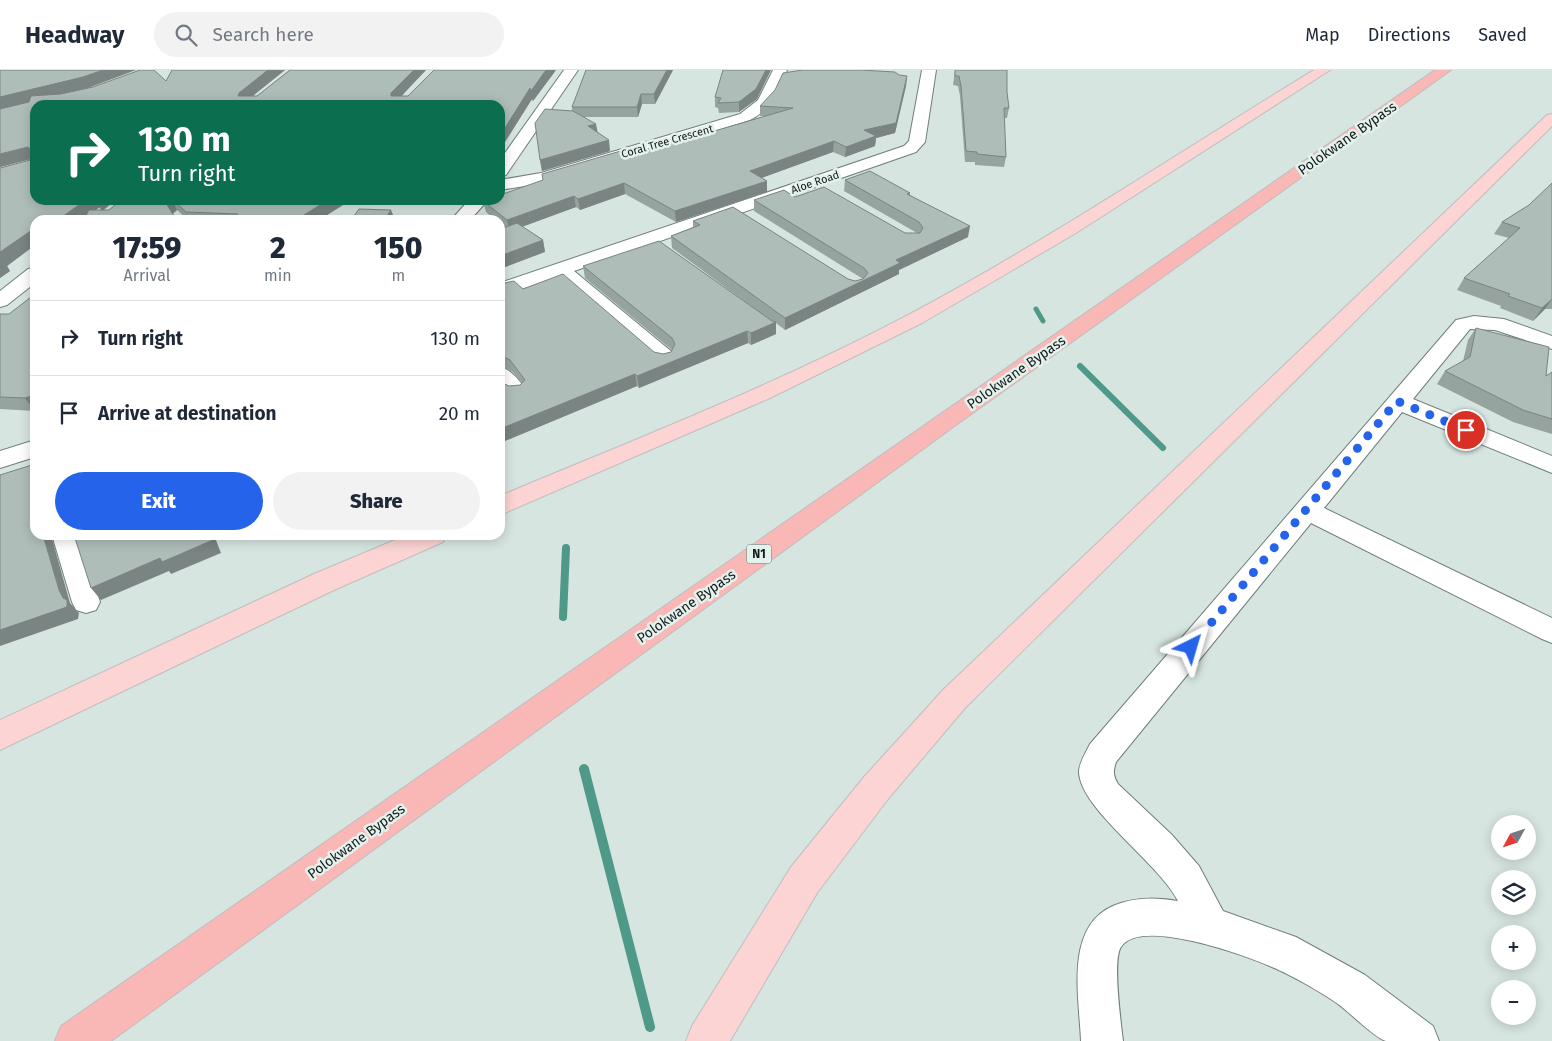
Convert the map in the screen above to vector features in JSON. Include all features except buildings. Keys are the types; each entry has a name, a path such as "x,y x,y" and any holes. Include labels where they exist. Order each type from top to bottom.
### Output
{"highway":[{"name":"Polokwane Bypass","path":"76,1041 924,437 1444,70"}],"main road":[{"path":"505,504 807,373 916,319 1035,250 1323,70"},
{"path":"707,1041 804,880 876,788 954,699 1552,118"},
{"path":"0,736 324,582 421,540"}],"street":[{"path":"505,165 571,70"},
{"name":"Coral Tree Crescent","path":"505,184 543,178 745,118 758,112 766,102 780,70"},
{"name":"Aloe Road","path":"505,288 910,149 917,142 924,75"},
{"path":"814,183 830,192"},
{"path":"465,215 474,205"},
{"path":"735,210 751,220"},
{"path":"560,269 664,357"},
{"path":"0,301 30,277"},
{"path":"1210,926 1186,879 1159,847 1106,795 1098,783 1096,770 1102,754 1463,324 1472,321 1495,324 1552,344"},
{"path":"505,380 515,391"},
{"path":"1397,401 1552,465"},
{"path":"0,460 30,450"},
{"path":"1306,510 1552,631"},
{"path":"67,540 86,602"},
{"path":"1102,1041 1098,966 1102,938 1118,923 1139,917 1160,916 1210,926 1282,951 1351,989 1418,1041"}],"waterway":[{"path":"1036,309 1043,321"},
{"path":"1080,366 1163,448"},
{"path":"563,617 566,548"},
{"path":"584,769 650,1027"}],"route":[{"path":"1191,647 1397,401 1466,430"}]}
